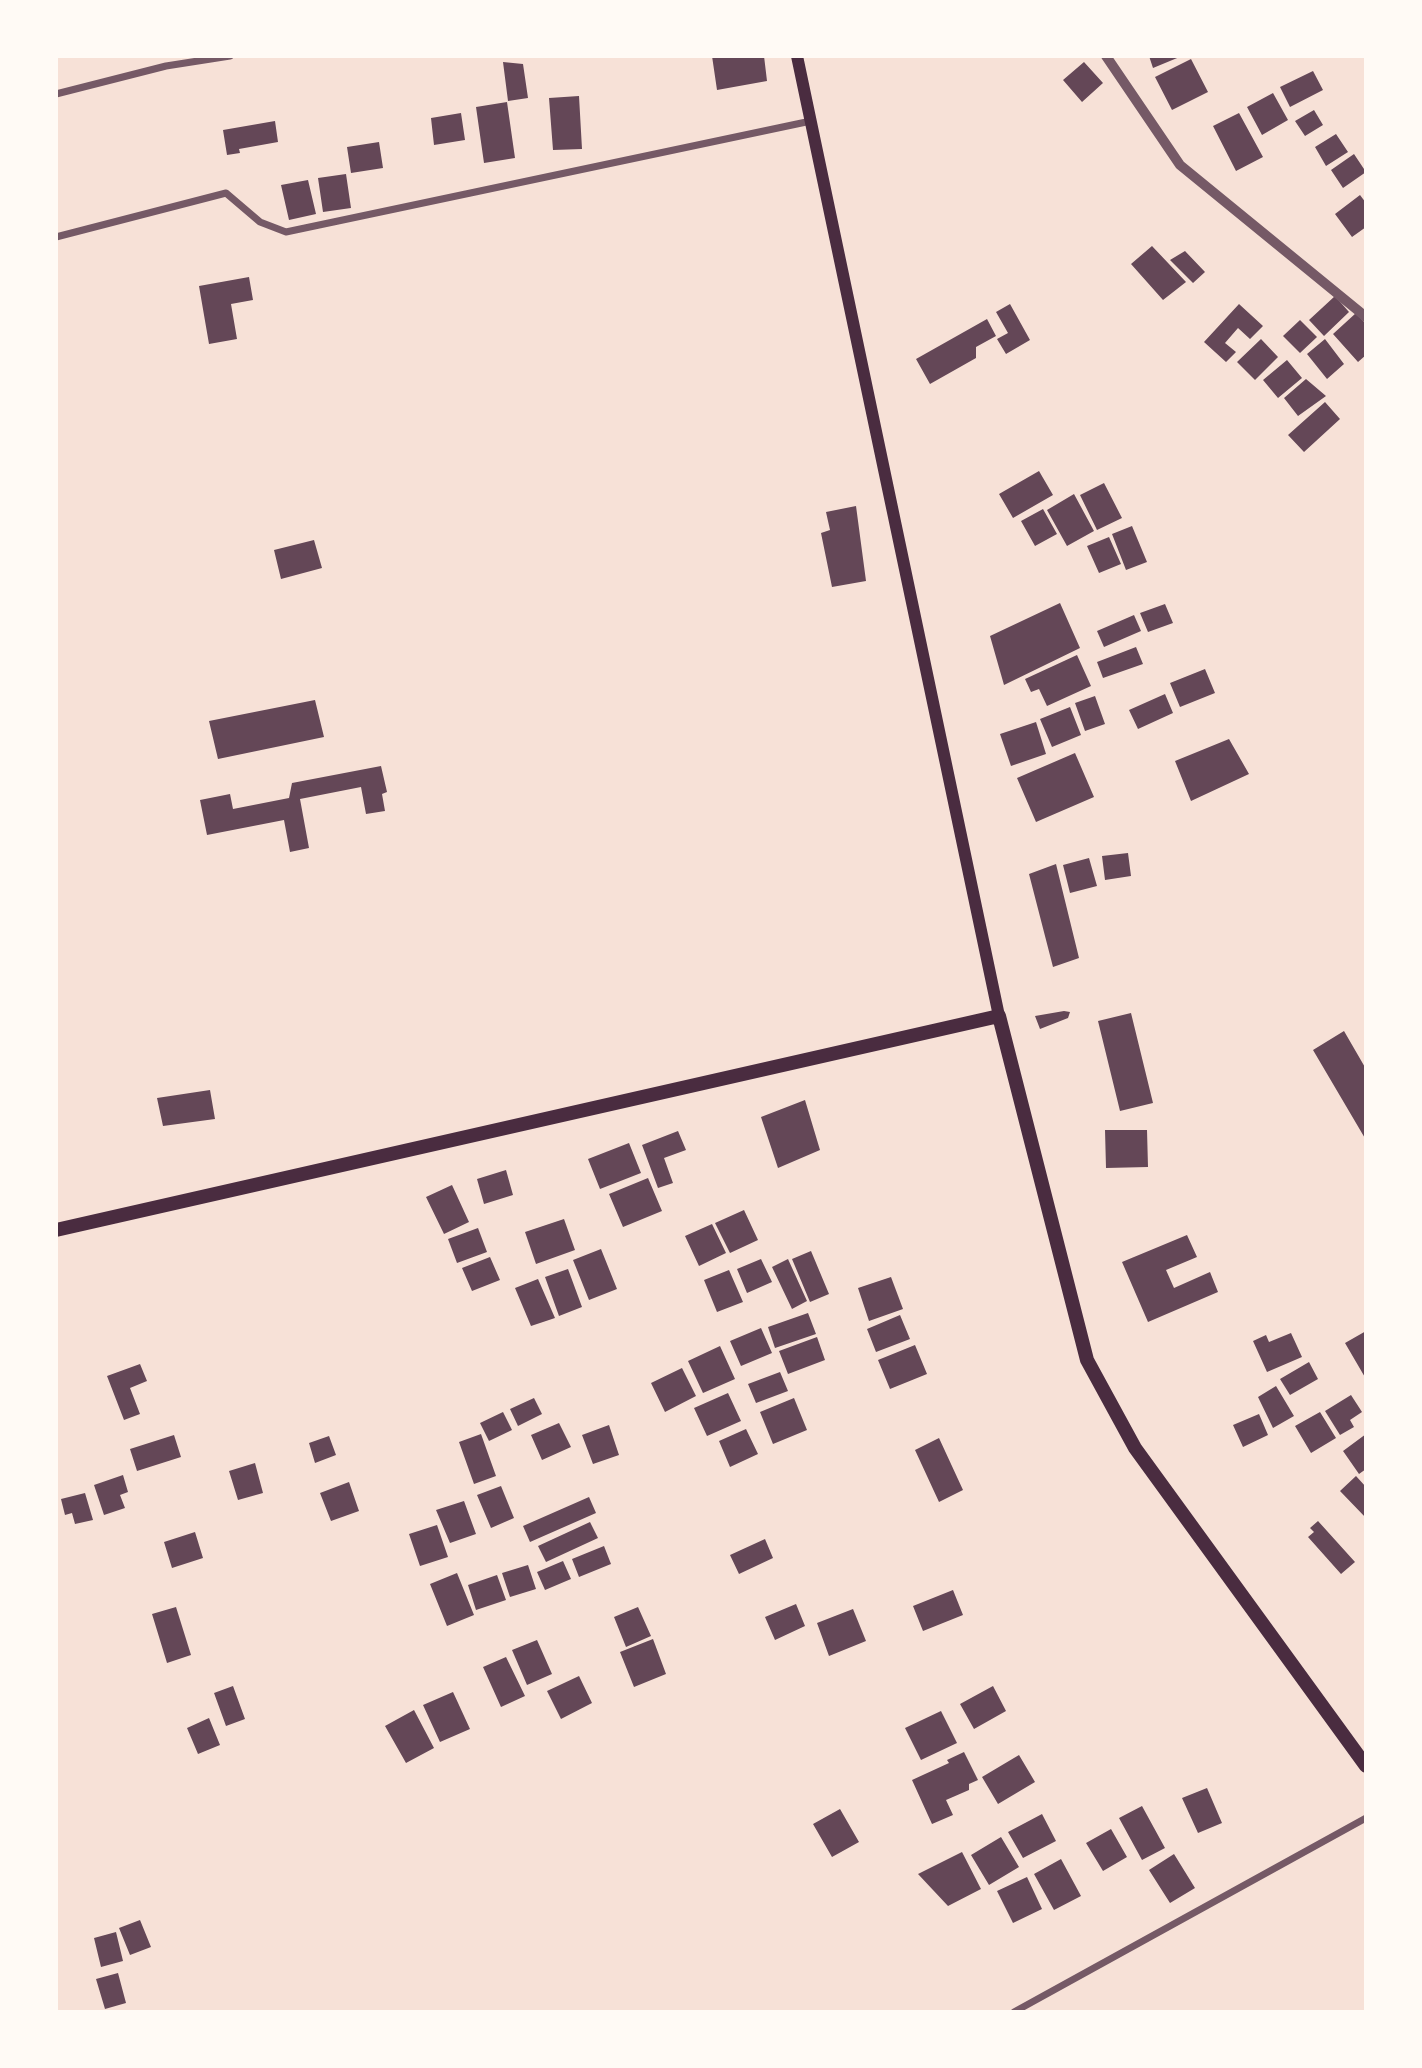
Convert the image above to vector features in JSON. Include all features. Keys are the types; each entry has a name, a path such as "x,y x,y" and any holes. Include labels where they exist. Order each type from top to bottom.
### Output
{"highway":[{"path":"56,1230 999,1016 1087,1360 1135,1448 1366,1766"}],"main road":[{"path":"797,56 999,1016"}],"street":[{"path":"56,94 166,66 230,56"},
{"path":"1106,56 1180,165 1366,317"},
{"path":"56,237 226,193 260,222 286,232 811,121"},
{"path":"1014,2012 1366,1818"}],"building":[{"path":"712,56 764,56 767,81 717,90"},
{"path":"1149,56 1182,56 1153,68"},
{"path":"1191,59 1208,92 1172,110 1155,77"},
{"path":"503,62 523,64 528,98 508,101"},
{"path":"1084,62 1103,83 1082,102 1063,80"},
{"path":"1313,71 1323,90 1290,107 1280,87"},
{"path":"1273,93 1288,120 1262,135 1247,107"},
{"path":"579,96 582,149 553,150 549,98"},
{"path":"507,102 515,158 484,163 476,107"},
{"path":"1314,110 1323,125 1305,136 1295,121"},
{"path":"461,113 465,140 434,145 431,118"},
{"path":"1239,113 1263,157 1236,171 1213,126"},
{"path":"275,121 278,142 239,149 240,153 227,155 223,130"},
{"path":"1336,134 1348,152 1326,166 1315,147"},
{"path":"379,142 383,168 351,173 347,147"},
{"path":"1354,154 1366,172 1343,188 1331,170"},
{"path":"346,174 351,208 323,212 318,178"},
{"path":"308,180 316,214 289,220 281,185"},
{"path":"1360,195 1366,203 1366,227 1352,237 1335,214"},
{"path":"1152,246 1186,282 1163,300 1131,264"},
{"path":"1185,251 1205,272 1193,283 1170,260"},
{"path":"249,277 253,300 231,304 237,339 209,344 199,286"},
{"path":"1335,296 1349,312 1324,336 1309,320"},
{"path":"1010,304 1030,340 1006,354 997,339 1008,333 996,312"},
{"path":"1239,304 1263,326 1250,339 1238,328 1225,343 1236,352 1226,362 1204,342"},
{"path":"1356,313 1366,324 1366,355 1358,362 1333,334"},
{"path":"987,319 996,336 976,347 976,358 930,384 916,359"},
{"path":"1300,320 1317,337 1300,353 1283,336"},
{"path":"1261,339 1278,357 1255,380 1237,362"},
{"path":"1325,339 1344,364 1327,379 1307,354"},
{"path":"1287,360 1302,378 1278,398 1263,380"},
{"path":"1306,379 1326,396 1298,416 1284,398"},
{"path":"1325,402 1340,419 1304,452 1288,435"},
{"path":"1039,471 1053,495 1013,518 999,494"},
{"path":"1104,483 1122,518 1097,530 1080,495"},
{"path":"1074,494 1094,531 1067,546 1047,510"},
{"path":"856,506 866,581 832,587 821,533 830,530 826,512"},
{"path":"1043,509 1057,534 1035,546 1021,521"},
{"path":"1132,526 1147,562 1126,570 1112,534"},
{"path":"1109,537 1121,564 1099,573 1087,546"},
{"path":"314,540 322,568 281,579 274,550"},
{"path":"1060,603 1080,648 1004,685 990,636"},
{"path":"1165,604 1173,623 1148,632 1140,613"},
{"path":"1134,615 1141,631 1104,647 1097,631"},
{"path":"1136,647 1143,664 1103,678 1097,662"},
{"path":"1077,655 1091,686 1047,706 1039,689 1031,692 1025,679"},
{"path":"1205,669 1215,693 1180,707 1170,683"},
{"path":"1165,694 1173,713 1138,729 1129,710"},
{"path":"1095,696 1105,724 1085,731 1075,703"},
{"path":"315,700 324,737 218,759 209,721"},
{"path":"1070,707 1081,735 1052,747 1040,719"},
{"path":"1036,722 1046,754 1011,766 1000,734"},
{"path":"1229,739 1249,774 1191,801 1175,761"},
{"path":"1075,753 1094,797 1036,822 1017,778"},
{"path":"381,766 387,792 382,794 385,811 366,814 361,787 300,799 309,848 290,852 284,820 207,835 200,800 230,794 233,809 289,798 292,783"},
{"path":"1128,853 1131,876 1105,880 1102,856"},
{"path":"1089,858 1097,886 1070,893 1063,865"},
{"path":"1056,864 1079,958 1053,967 1029,874"},
{"path":"1070,1012 1068,1018 1040,1029 1035,1016"},
{"path":"1131,1013 1153,1103 1120,1111 1098,1021"},
{"path":"1344,1031 1366,1069 1366,1140 1313,1050"},
{"path":"210,1090 215,1119 163,1126 157,1098"},
{"path":"805,1100 820,1150 778,1168 761,1117"},
{"path":"1105,1130 1147,1130 1148,1167 1106,1168"},
{"path":"678,1131 686,1150 664,1158 673,1183 658,1188 642,1145"},
{"path":"629,1143 641,1173 600,1189 588,1159"},
{"path":"506,1170 513,1195 484,1204 477,1179"},
{"path":"648,1178 662,1211 623,1227 609,1194"},
{"path":"452,1185 469,1222 444,1234 426,1197"},
{"path":"744,1210 758,1240 730,1253 715,1223"},
{"path":"564,1219 575,1250 536,1264 525,1232"},
{"path":"712,1224 726,1253 699,1266 685,1236"},
{"path":"478,1228 487,1252 457,1263 448,1239"},
{"path":"1187,1235 1197,1257 1166,1270 1174,1288 1210,1272 1218,1292 1148,1322 1122,1262"},
{"path":"601,1249 617,1289 589,1300 573,1260"},
{"path":"811,1251 829,1294 810,1302 792,1259"},
{"path":"490,1257 500,1280 472,1291 462,1268"},
{"path":"761,1259 772,1282 747,1293 737,1269"},
{"path":"788,1259 807,1301 792,1309 772,1267"},
{"path":"568,1269 582,1307 559,1316 545,1277"},
{"path":"729,1270 743,1302 717,1312 704,1280"},
{"path":"891,1277 903,1309 869,1321 858,1288"},
{"path":"538,1279 555,1318 531,1326 515,1288"},
{"path":"808,1313 816,1334 775,1348 768,1327"},
{"path":"900,1315 910,1339 876,1352 867,1329"},
{"path":"761,1328 772,1353 741,1366 730,1341"},
{"path":"1366,1331 1366,1379 1345,1343"},
{"path":"1291,1333 1302,1357 1267,1372 1253,1341 1266,1335 1269,1342"},
{"path":"817,1337 825,1360 788,1374 779,1351"},
{"path":"915,1345 927,1374 890,1389 878,1360"},
{"path":"720,1346 735,1379 703,1393 688,1361"},
{"path":"1309,1362 1318,1379 1290,1395 1280,1379"},
{"path":"140,1364 147,1381 130,1388 140,1414 124,1420 107,1376"},
{"path":"682,1368 696,1396 665,1412 651,1383"},
{"path":"780,1372 788,1391 756,1403 748,1384"},
{"path":"1276,1386 1294,1416 1273,1428 1258,1397"},
{"path":"728,1393 741,1421 707,1436 694,1408"},
{"path":"1351,1395 1362,1412 1350,1420 1354,1427 1340,1435 1325,1411"},
{"path":"534,1398 542,1414 518,1426 510,1409"},
{"path":"794,1398 807,1430 773,1444 760,1412"},
{"path":"503,1412 512,1430 489,1441 480,1423"},
{"path":"1320,1412 1336,1438 1311,1453 1295,1426"},
{"path":"1259,1414 1268,1435 1243,1447 1233,1425"},
{"path":"559,1423 571,1447 542,1460 531,1435"},
{"path":"609,1425 619,1455 593,1464 582,1435"},
{"path":"746,1429 758,1454 730,1467 719,1441"},
{"path":"481,1434 496,1476 474,1484 459,1442"},
{"path":"1366,1434 1366,1469 1359,1474 1343,1451"},
{"path":"174,1435 181,1457 137,1471 130,1449"},
{"path":"329,1436 336,1455 315,1463 309,1443"},
{"path":"939,1438 963,1490 939,1502 915,1450"},
{"path":"255,1463 263,1493 238,1500 229,1471"},
{"path":"123,1475 128,1492 120,1495 125,1508 104,1515 94,1485"},
{"path":"1356,1476 1366,1487 1366,1518 1340,1491"},
{"path":"349,1482 359,1511 331,1521 320,1493"},
{"path":"501,1486 514,1518 491,1528 477,1495"},
{"path":"85,1493 93,1520 75,1524 72,1513 65,1515 61,1499"},
{"path":"589,1497 596,1513 530,1542 523,1526"},
{"path":"464,1501 476,1534 450,1543 436,1510"},
{"path":"1318,1521 1355,1562 1341,1574 1308,1537 1314,1532 1310,1528"},
{"path":"590,1522 598,1538 546,1562 538,1546"},
{"path":"437,1525 448,1557 420,1566 409,1534"},
{"path":"195,1532 203,1558 172,1568 164,1542"},
{"path":"765,1539 773,1558 739,1574 730,1555"},
{"path":"604,1546 611,1564 579,1577 572,1559"},
{"path":"563,1561 571,1579 545,1590 537,1572"},
{"path":"528,1565 536,1589 510,1597 502,1573"},
{"path":"457,1573 474,1615 447,1626 430,1584"},
{"path":"497,1575 506,1600 476,1610 468,1585"},
{"path":"953,1590 963,1615 923,1631 913,1606"},
{"path":"796,1604 805,1626 775,1640 765,1617"},
{"path":"176,1607 191,1655 167,1663 152,1614"},
{"path":"638,1607 651,1636 626,1647 614,1617"},
{"path":"853,1609 866,1641 829,1656 817,1623"},
{"path":"653,1639 666,1674 634,1687 620,1652"},
{"path":"537,1640 552,1674 527,1685 512,1650"},
{"path":"506,1657 525,1696 501,1707 483,1667"},
{"path":"579,1676 592,1703 561,1719 547,1691"},
{"path":"233,1686 245,1719 226,1726 214,1693"},
{"path":"993,1686 1006,1711 974,1729 960,1704"},
{"path":"453,1692 470,1729 440,1742 423,1705"},
{"path":"414,1710 434,1748 406,1763 385,1726"},
{"path":"941,1711 957,1743 921,1760 905,1728"},
{"path":"209,1718 220,1745 198,1754 187,1728"},
{"path":"964,1752 978,1780 969,1784 969,1790 946,1800 953,1815 932,1824 912,1780 949,1763 947,1760"},
{"path":"1019,1755 1035,1782 998,1804 982,1777"},
{"path":"1207,1788 1222,1823 1198,1833 1182,1798"},
{"path":"1142,1806 1165,1848 1142,1860 1119,1818"},
{"path":"840,1809 859,1842 832,1857 813,1824"},
{"path":"1042,1814 1056,1841 1023,1858 1008,1832"},
{"path":"1111,1829 1127,1857 1103,1871 1086,1843"},
{"path":"1001,1837 1019,1867 989,1885 971,1855"},
{"path":"962,1852 981,1889 948,1906 918,1874"},
{"path":"1174,1854 1195,1888 1170,1903 1149,1870"},
{"path":"1061,1859 1081,1896 1054,1910 1034,1874"},
{"path":"1027,1877 1042,1909 1013,1923 997,1891"},
{"path":"140,1920 151,1947 130,1955 119,1928"},
{"path":"116,1932 123,1961 101,1967 94,1938"},
{"path":"118,1973 126,2003 105,2009 96,1979"}]}
